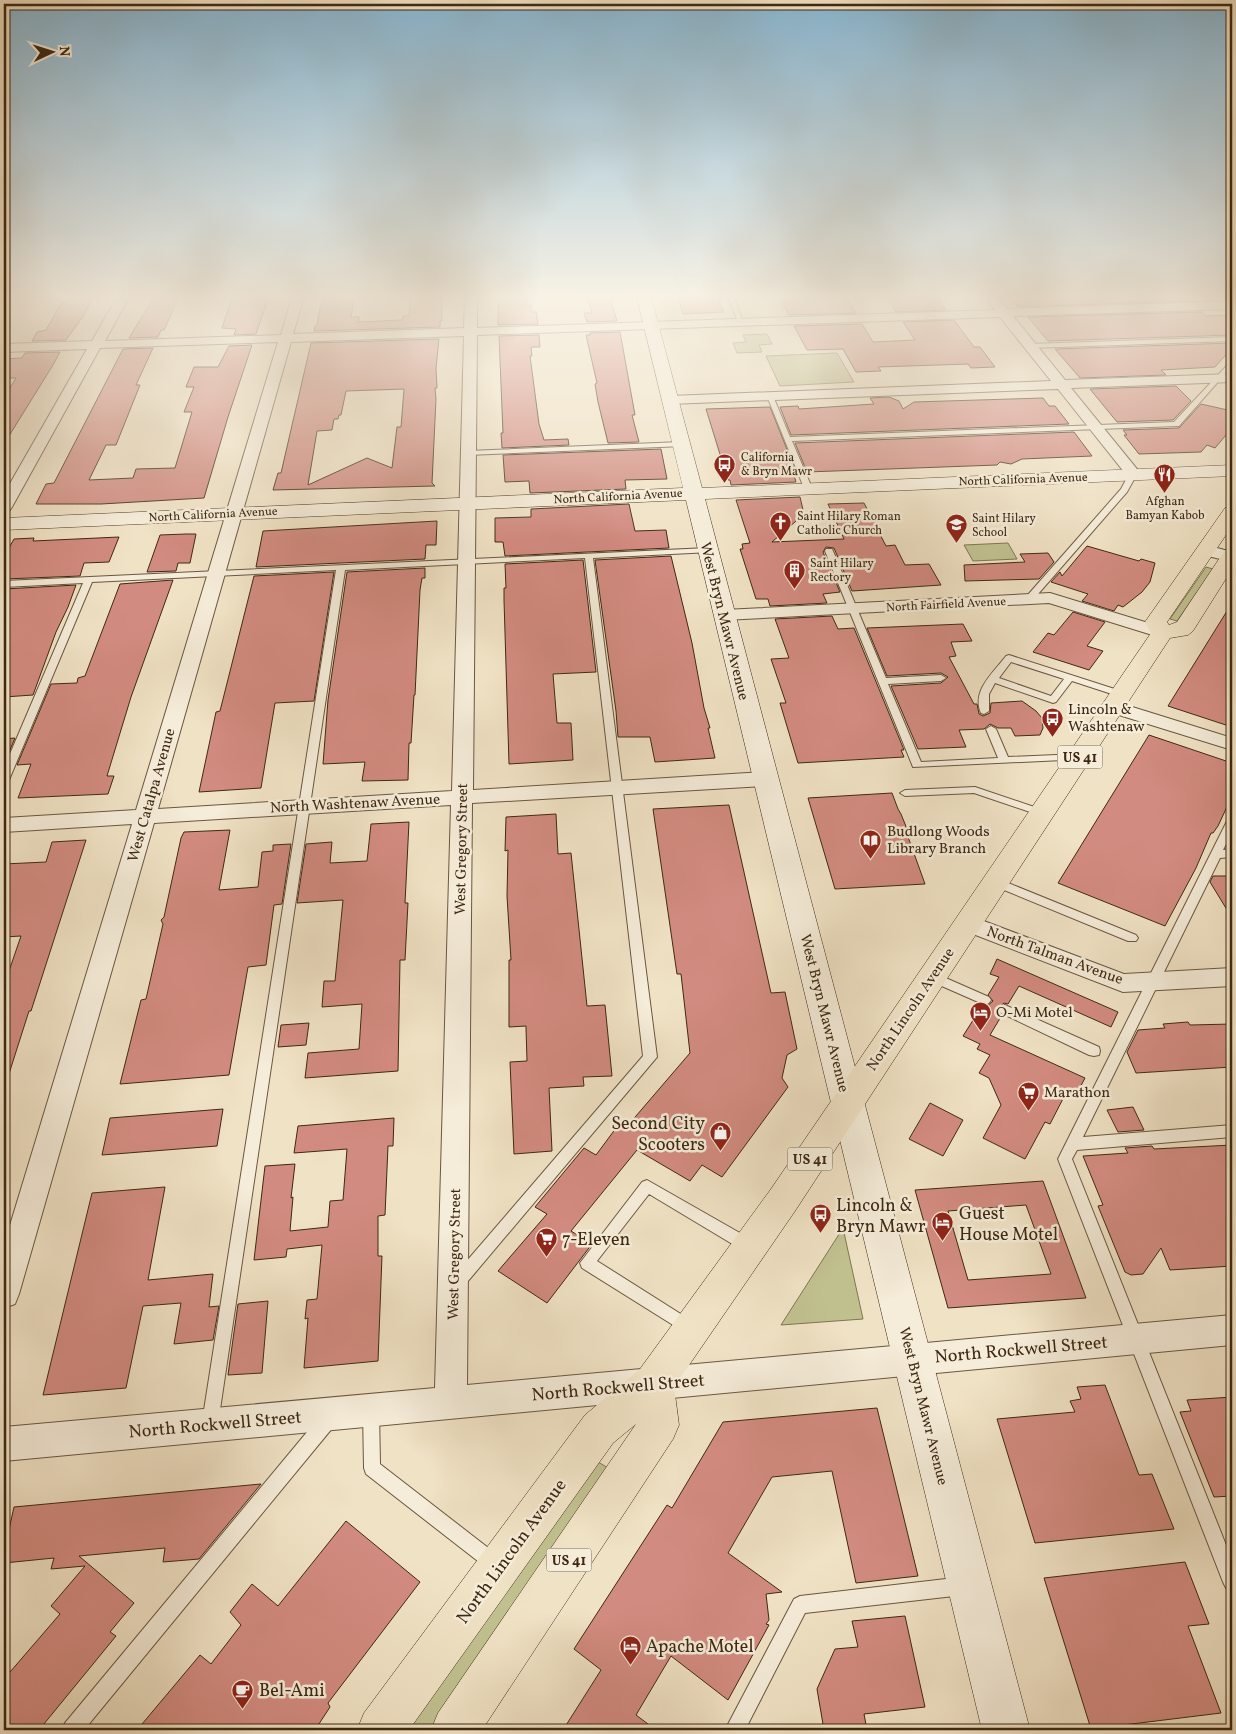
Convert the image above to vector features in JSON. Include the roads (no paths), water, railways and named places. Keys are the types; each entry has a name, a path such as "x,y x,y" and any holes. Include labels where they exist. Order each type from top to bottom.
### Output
{"main road":[{"path":"1232,512 1156,622 1162,633 1180,630 1185,626 1232,556"},
{"name":"North Lincoln Avenue","path":"381,1730 599,1429 654,1383 692,1330 848,1102 1162,633"},
{"name":"US 41","path":"455,1730 659,1425 654,1383"}],"street":[{"path":"4,507 77,378"},
{"name":"West Catalpa Avenue","path":"4,1294 274,378"},
{"name":"West Gregory Street","path":"450,1402 469,378"},
{"name":"West Bryn Mawr Avenue","path":"664,378 1006,1730"},
{"path":"1056,378 1133,474"},
{"path":"670,400 1226,378"},
{"name":"North California Avenue","path":"4,524 1232,470"},
{"path":"1206,550 1232,556"},
{"name":"North Fairfield Avenue","path":"724,615 1050,598 1162,633"},
{"path":"1117,701 1232,744"},
{"name":"North Washtenaw Avenue","path":"4,825 765,779"},
{"name":"North Talman Avenue","path":"968,923 1122,983 1232,977"},
{"name":"North Rockwell Street","path":"4,1444 1232,1330"}],"lane":[{"path":"788,439 1176,424 1226,378"},
{"path":"770,396 808,488"},
{"path":"468,453 681,444"},
{"path":"1029,600 1124,490 1133,474"},
{"path":"4,584 708,550"},
{"path":"829,551 917,765 1080,757"},
{"path":"453,1288 650,1057 590,556"},
{"path":"210,1424 341,568"},
{"path":"4,780 89,580"},
{"path":"984,711 982,696 985,688 1009,658 1070,678 1117,701"},
{"path":"883,681 941,678"},
{"path":"994,679 1053,700 1070,678"},
{"path":"991,729 1004,761"},
{"path":"905,793 975,790 1042,813"},
{"path":"1232,821 1065,1158 1232,1582"},
{"path":"1216,854 1232,853"},
{"path":"996,882 1132,938"},
{"path":"932,976 985,1000"},
{"path":"1005,1010 1094,1051"},
{"path":"1073,1144 1232,1131"},
{"path":"692,1330 587,1263 647,1186 750,1246"},
{"path":"371,1410 372,1468 499,1567"},
{"path":"72,1730 334,1413"},
{"path":"734,1730 800,1605 970,1585"}],"place":[{"name":"California & Bryn Mawr","path":"725,483"},
{"name":"Afghan Bamyan Kabob","path":"1165,493"},
{"name":"Saint Hilary Roman Catholic Church","path":"781,542"},
{"name":"Saint Hilary School","path":"956,544"},
{"name":"Saint Hilary Rectory","path":"794,589"},
{"name":"Lincoln & Washtenaw","path":"1052,737"},
{"name":"Budlong Woods Library Branch","path":"871,859"},
{"name":"O-Mi Motel","path":"980,1031"},
{"name":"Marathon","path":"1028,1111"},
{"name":"Second City Scooters","path":"721,1152"},
{"name":"Lincoln & Bryn Mawr","path":"820,1234"},
{"name":"Guest House Motel","path":"943,1242"},
{"name":"7-Eleven","path":"546,1258"},
{"name":"Apache Motel","path":"630,1665"},
{"name":"Bel-Ami","path":"243,1709"}]}
